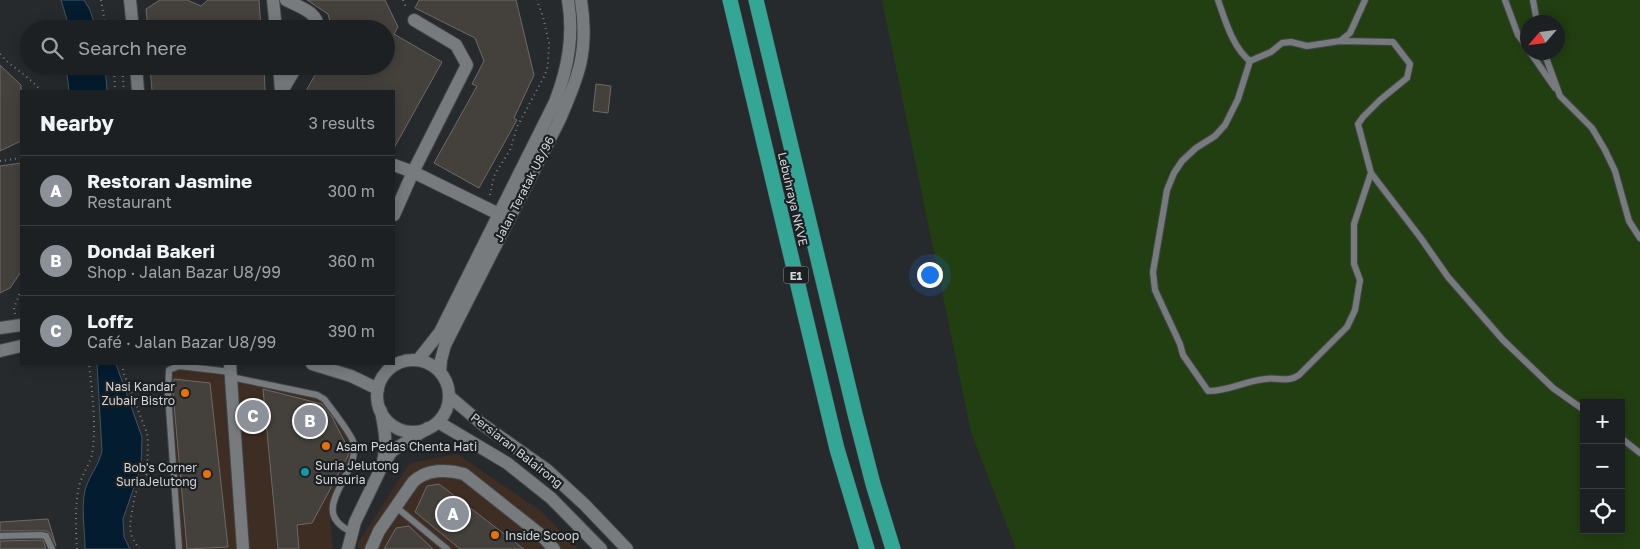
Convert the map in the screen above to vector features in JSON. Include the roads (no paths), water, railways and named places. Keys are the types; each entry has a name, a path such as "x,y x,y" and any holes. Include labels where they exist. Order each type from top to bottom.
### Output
{"highway":[{"name":"Lebuhraya NKVE","path":"730,0 837,449 867,549"},
{"name":"Lebuhraya NKVE","path":"756,0 855,414 873,484 893,549"}],"street":[{"path":"131,0 132,20"},
{"path":"273,0 275,20"},
{"path":"286,0 313,14 318,20"},
{"name":"Jalan Teratak U8/96","path":"440,372 445,345 504,217 563,80 568,60 571,30 568,0"},
{"name":"Jalan Teratak U8/96","path":"418,360 440,332 576,83 582,62 584,32 581,0"},
{"path":"395,213 413,172 467,65 456,45 414,20"},
{"path":"137,75 138,90"},
{"path":"280,75 282,90"},
{"path":"283,90 292,75"},
{"path":"395,165 413,172 504,217"},
{"path":"0,328 19,326"},
{"path":"0,351 20,346"},
{"path":"348,549 352,532 382,466 392,451 433,425 444,414 448,405 449,396 445,379 440,372 426,362 418,360 395,363"},
{"path":"315,365 351,376 378,389"},
{"path":"382,466 386,448 386,435 377,400 378,389 387,365"},
{"path":"230,371 243,549"},
{"name":"Persiaran Balairong","path":"449,396 482,424 547,470 585,505 627,549"},
{"path":"380,411 396,427 412,431 433,425"},
{"name":"Persiaran Balairong","path":"433,425 487,450 515,469 551,498 601,549"},
{"path":"352,532 372,545 412,482 419,476 443,470 464,474 528,524 554,549"}],"lane":[{"path":"1218,0 1242,55 1250,61"},
{"path":"1340,42 1350,33 1365,0"},
{"path":"1505,0 1520,38"},
{"path":"1533,0 1536,15"},
{"path":"1371,173 1354,224 1354,264 1360,280 1355,310 1347,327 1292,380 1268,378 1251,380 1224,390 1208,391 1183,356 1180,344 1155,290 1153,272 1168,190 1174,173 1182,161 1225,125 1238,99 1250,61 1271,52 1282,43 1291,42 1307,46 1340,42 1393,42 1410,64 1407,78 1380,100 1358,124 1371,173 1448,277 1503,340 1553,388 1580,407"},
{"path":"1535,60 1560,96 1592,128 1605,150 1615,171 1629,221 1640,238"},
{"path":"1547,60 1560,96"},
{"path":"179,549 168,394 169,370 178,366 230,371 317,395 324,399 354,442 354,454 331,508 334,519 343,528 352,532"},
{"path":"1625,441 1640,453"},
{"path":"396,507 446,549"},
{"path":"0,536 46,536 52,549"}],"water":[{"path":"61,0 84,0 93,20 67,20"},
{"path":"67,75 106,75 107,90 69,90"},
{"path":"97,365 116,365 142,437 141,467 123,519 124,537 130,549 85,549 83,512 85,490 102,451"}],"place":[{"name":"Nasi Kandar Zubair Bistro","path":"185,393"},
{"name":"Loffz","path":"253,416"},
{"name":"Dondai Bakeri","path":"310,421"},
{"name":"Asam Pedas Chenta Hati","path":"326,446"},
{"name":"Suria Jelutong Sunsuria","path":"305,472"},
{"name":"Bob's Corner SuriaJelutong","path":"207,474"},
{"name":"Restoran Jasmine","path":"453,514"},
{"name":"Inside Scoop","path":"495,535"}]}
